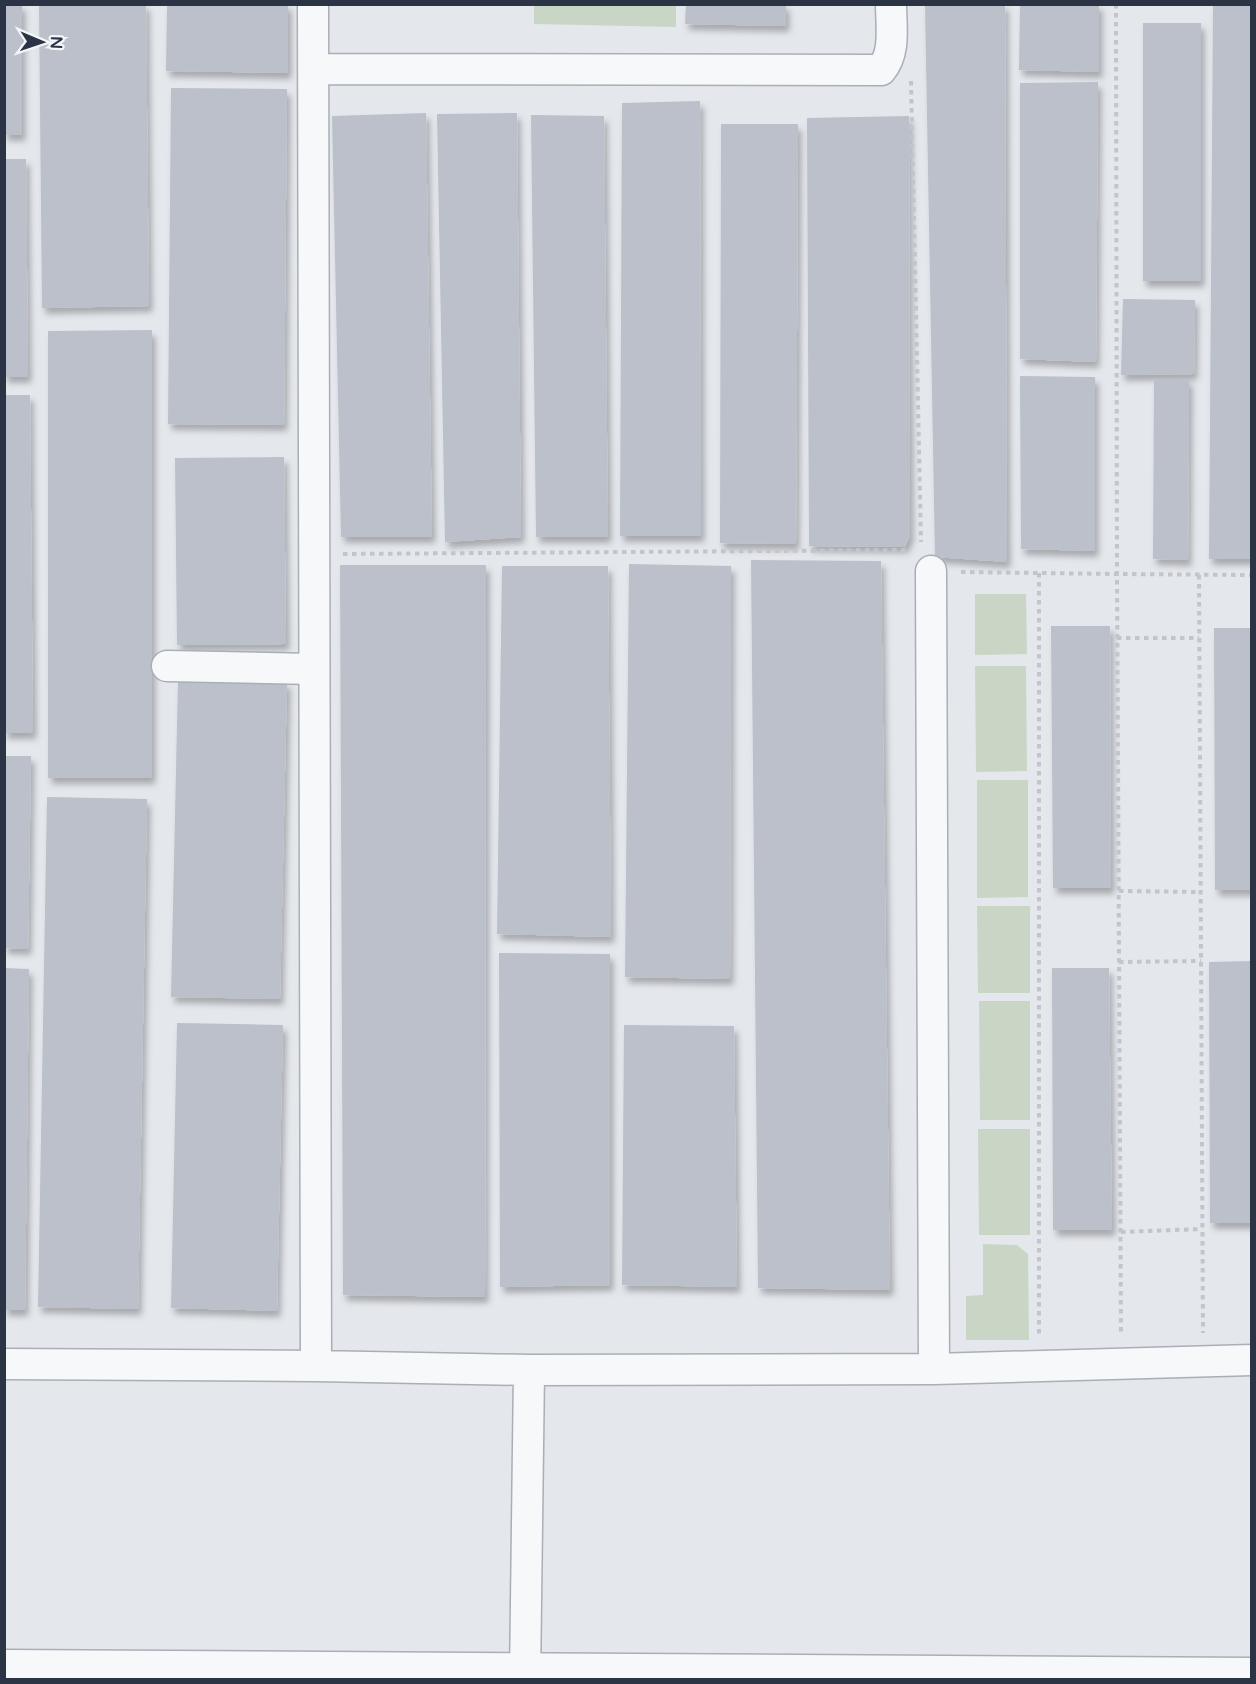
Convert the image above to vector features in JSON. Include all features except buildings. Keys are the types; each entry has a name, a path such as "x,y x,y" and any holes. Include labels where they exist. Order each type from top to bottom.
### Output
{"street":[{"path":"313,4 316,1366"},
{"path":"313,69 881,70 887,63 891,50 891,4"},
{"path":"926,561 934,1369"},
{"path":"167,666 314,669"},
{"path":"4,1364 529,1370 934,1369 1251,1360"},
{"path":"524,1674 529,1370"},
{"path":"4,1665 524,1674 1251,1673"}],"path":[{"path":"1116,4 1121,1364"},
{"path":"887,63 910,79 926,561"},
{"path":"313,555 926,561 1039,573 1251,575"},
{"path":"1039,573 1039,1366"},
{"path":"1198,575 1203,1361"},
{"path":"1117,638 1199,638"},
{"path":"1119,891 1200,891"},
{"path":"1119,962 1201,961"},
{"path":"1121,1232 1202,1229"}],"green space":[{"path":"534,5 676,5 676,27 534,24"},
{"path":"975,594 1026,594 1027,654 975,655"},
{"path":"975,666 1026,666 1027,771 976,772"},
{"path":"977,780 1028,780 1028,897 977,898"},
{"path":"977,906 1030,906 1030,993 978,993"},
{"path":"979,1001 1030,1001 1030,1120 980,1120"},
{"path":"978,1129 1030,1129 1030,1235 979,1235"},
{"path":"983,1244 1017,1245 1028,1254 1029,1340 966,1340 966,1296 983,1295"}]}
